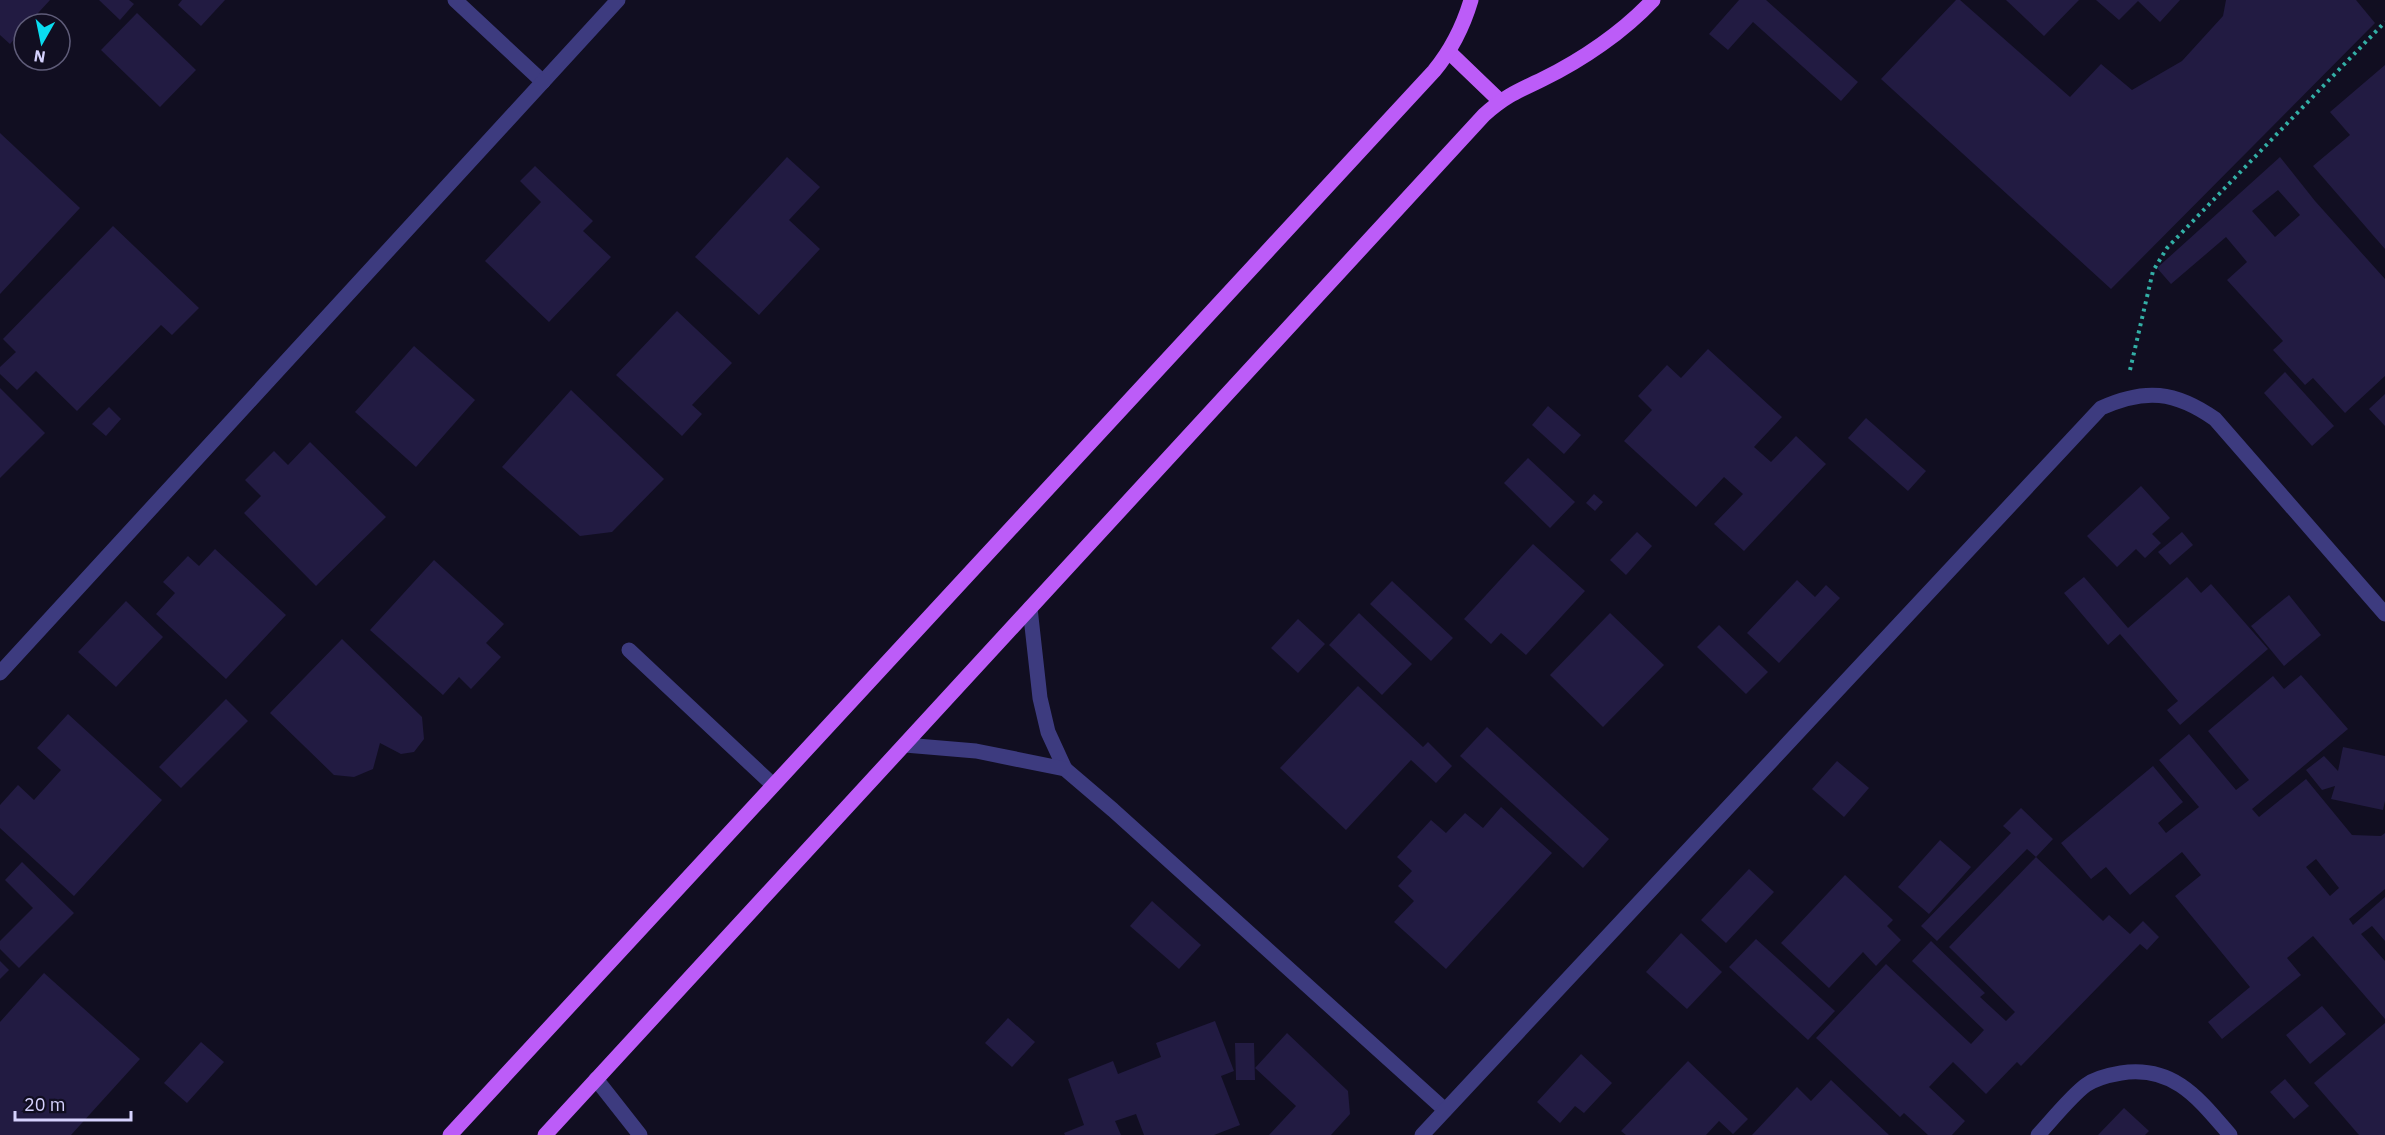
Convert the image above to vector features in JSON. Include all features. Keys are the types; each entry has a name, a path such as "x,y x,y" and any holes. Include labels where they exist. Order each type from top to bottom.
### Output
{"main road":[{"path":"450,1135 1402,107 1449,52 1461,31 1471,0"},
{"path":"545,1135 1484,115 1500,101 1580,58 1616,33 1653,0"},
{"path":"1449,52 1500,101"}],"street":[{"path":"454,0 543,82"},
{"path":"0,673 618,0"},
{"path":"1422,1135 2101,408 2123,398 2148,394 2172,396 2195,405 2215,419 2385,614"},
{"path":"1030,608 1040,698 1048,732 1065,770 1113,810 1445,1110"},
{"path":"629,650 773,785"},
{"path":"904,745 976,751 1065,770"},
{"path":"2038,1135 2085,1085 2108,1075 2133,1071 2157,1074 2180,1083 2199,1099 2230,1135"},
{"path":"596,1079 640,1135"}],"path":[{"path":"2123,398 2151,277 2163,253 2385,22"}],"building":[{"path":"0,0 50,0 39,12 12,12 12,42 10,44 0,35"},
{"path":"99,0 129,0 134,4 120,20"},
{"path":"182,0 225,0 201,26 178,5"},
{"path":"1739,0 1766,0 1858,82 1841,101 1753,22 1728,50 1709,34"},
{"path":"1956,0 1960,0 2070,97 2101,64 2132,90 2182,61 2223,16 2226,0 2356,0 2375,23 2111,289 1881,79"},
{"path":"2006,0 2079,0 2044,36"},
{"path":"2096,0 2180,0 2160,22 2138,1 2119,20"},
{"path":"137,13 196,70 160,107 101,50"},
{"path":"2385,65 2385,249 2313,166 2350,135 2330,112"},
{"path":"0,133 80,208 0,294"},
{"path":"787,157 820,187 789,220 820,249 759,315 695,257"},
{"path":"2280,157 2315,201 2385,279 2385,376 2345,413 2313,378 2305,385 2273,350 2283,341 2227,280 2247,262 2226,237 2171,284 2157,268","holes":["2278,190 2300,215 2275,237 2252,211"]},
{"path":"535,166 593,221 583,231 611,257 549,322 485,261 541,202 520,181"},
{"path":"113,226 199,308 172,335 161,325 77,411 36,371 17,390 0,374 0,367 16,352 3,339"},
{"path":"677,311 732,363 692,405 702,414 682,436 616,375"},
{"path":"414,346 475,400 416,467 355,412"},
{"path":"1708,349 1782,417 1754,447 1771,462 1796,436 1826,464 1744,551 1714,524 1743,494 1724,477 1696,507 1624,441 1652,410 1638,396 1667,365 1681,378"},
{"path":"2285,372 2334,426 2312,446 2264,393"},
{"path":"0,388 45,433 0,478"},
{"path":"571,390 664,479 612,532 580,536 502,467"},
{"path":"2385,394 2385,426 2369,409"},
{"path":"1548,406 1581,435 1564,454 1532,425"},
{"path":"109,407 121,419 106,436 92,424"},
{"path":"1866,418 1926,471 1908,491 1848,438"},
{"path":"310,442 386,517 316,586 244,513 261,496 245,480 274,451 288,465"},
{"path":"1528,458 1575,502 1550,528 1504,483"},
{"path":"2141,486 2170,518 2152,534 2161,543 2145,558 2136,549 2117,567 2087,536"},
{"path":"1594,494 1603,502 1595,511 1586,503"},
{"path":"1637,532 1652,546 1626,575 1610,560"},
{"path":"2182,532 2193,545 2170,565 2158,552"},
{"path":"1533,544 1585,591 1526,655 1501,633 1491,644 1464,619"},
{"path":"215,549 286,615 226,679 156,614 175,593 163,582 188,556 199,566"},
{"path":"434,560 504,624 486,643 501,657 471,689 459,677 443,695 370,630"},
{"path":"2084,577 2128,628 2187,577 2201,593 2211,584 2268,649 2180,725 2167,710 2178,701 2120,634 2108,645 2064,593"},
{"path":"1797,580 1815,597 1826,585 1840,598 1779,663 1747,633"},
{"path":"1392,581 1453,638 1431,661 1370,604"},
{"path":"2289,595 2321,635 2284,666 2251,626"},
{"path":"126,601 163,637 116,687 78,652"},
{"path":"1359,613 1412,664 1382,695 1329,645"},
{"path":"1610,613 1664,665 1603,727 1550,675"},
{"path":"1298,619 1325,644 1298,673 1271,648"},
{"path":"1719,625 1768,672 1746,694 1697,647"},
{"path":"342,639 422,717 424,739 414,752 401,754 380,743 373,769 354,777 334,775 270,713"},
{"path":"2301,675 2348,729 2252,809 2259,817 2306,779 2352,835 2381,836 2385,833 2385,889 2349,919 2353,925 2385,897 2385,941 2372,926 2361,934 2385,961 2385,1019 2313,936 2287,958 2301,975 2222,1039 2208,1022 2250,987 2175,896 2201,875 2182,852 2130,895 2106,867 2091,879 2061,843 2153,766 2183,802 2158,823 2166,833 2199,807 2159,760 2189,734 2236,790 2249,780 2208,731 2273,676 2284,689","holes":["2316,859 2339,888 2330,896 2306,867"]},
{"path":"1358,686 1423,747 1428,742 1452,766 1436,783 1411,760 1346,830 1280,768"},
{"path":"226,699 248,721 181,788 159,767"},
{"path":"68,714 162,800 74,896 0,828 0,805 18,785 34,800 61,770 37,748"},
{"path":"1487,727 1609,839 1583,868 1460,756"},
{"path":"2343,747 2385,756 2383,810 2331,799 2335,786 2322,790 2306,770 2324,756 2338,771"},
{"path":"1837,761 1869,788 1844,817 1812,789"},
{"path":"1501,807 1552,853 1446,969 1394,922 1414,901 1398,886 1412,871 1397,857 1431,820 1446,833 1465,813 1483,828"},
{"path":"2021,808 2053,839 2036,857 2027,849 1937,941 1921,926 2011,833 2003,826"},
{"path":"1940,840 1971,867 1929,914 1898,887"},
{"path":"2036,857 2103,921 2109,915 2130,934 2143,921 2159,937 2147,950 2140,944 2021,1066 2017,1062 1986,1094 1953,1062 1929,1087 1965,1121 1952,1135 1928,1135 1904,1113 1900,1117 1816,1038 1886,964 1971,1044 1984,1030 1912,961 1931,941 1985,993 1980,997 2006,1021 2015,1012 1949,947"},
{"path":"22,862 74,913 19,968 0,949 0,941 33,908 5,880"},
{"path":"1749,869 1774,892 1726,943 1701,920"},
{"path":"1845,875 1893,920 1887,926 1901,940 1876,966 1863,952 1829,988 1781,943"},
{"path":"1152,901 1201,945 1179,969 1130,926"},
{"path":"1681,933 1722,972 1687,1009 1646,972"},
{"path":"1756,939 1835,1011 1808,1040 1729,967"},
{"path":"0,961 9,970 0,979"},
{"path":"44,973 140,1059 71,1135 0,1135 0,1022"},
{"path":"2322,1006 2346,1034 2310,1064 2286,1035"},
{"path":"1008,1018 1035,1042 1012,1067 985,1043"},
{"path":"1215,1021 1234,1071 1221,1076 1240,1125 1214,1135 1144,1135 1136,1114 1115,1121 1121,1135 1065,1135 1064,1133 1084,1125 1068,1079 1113,1061 1118,1074 1161,1057 1156,1043"},
{"path":"2385,1023 2385,1135 2359,1135 2314,1083"},
{"path":"1287,1033 1348,1091 1350,1114 1331,1135 1269,1135 1296,1106 1255,1068"},
{"path":"201,1042 224,1062 187,1103 164,1083"},
{"path":"1235,1043 1254,1043 1255,1080 1236,1080"},
{"path":"1581,1054 1612,1083 1584,1113 1575,1106 1560,1123 1537,1102"},
{"path":"1688,1061 1748,1119 1733,1134 1719,1121 1706,1135 1626,1135 1621,1131"},
{"path":"2285,1079 2309,1106 2294,1119 2270,1092"},
{"path":"1831,1080 1889,1135 1752,1135 1797,1087 1811,1101"},
{"path":"2124,1108 2149,1131 2145,1135 2098,1135"}]}
